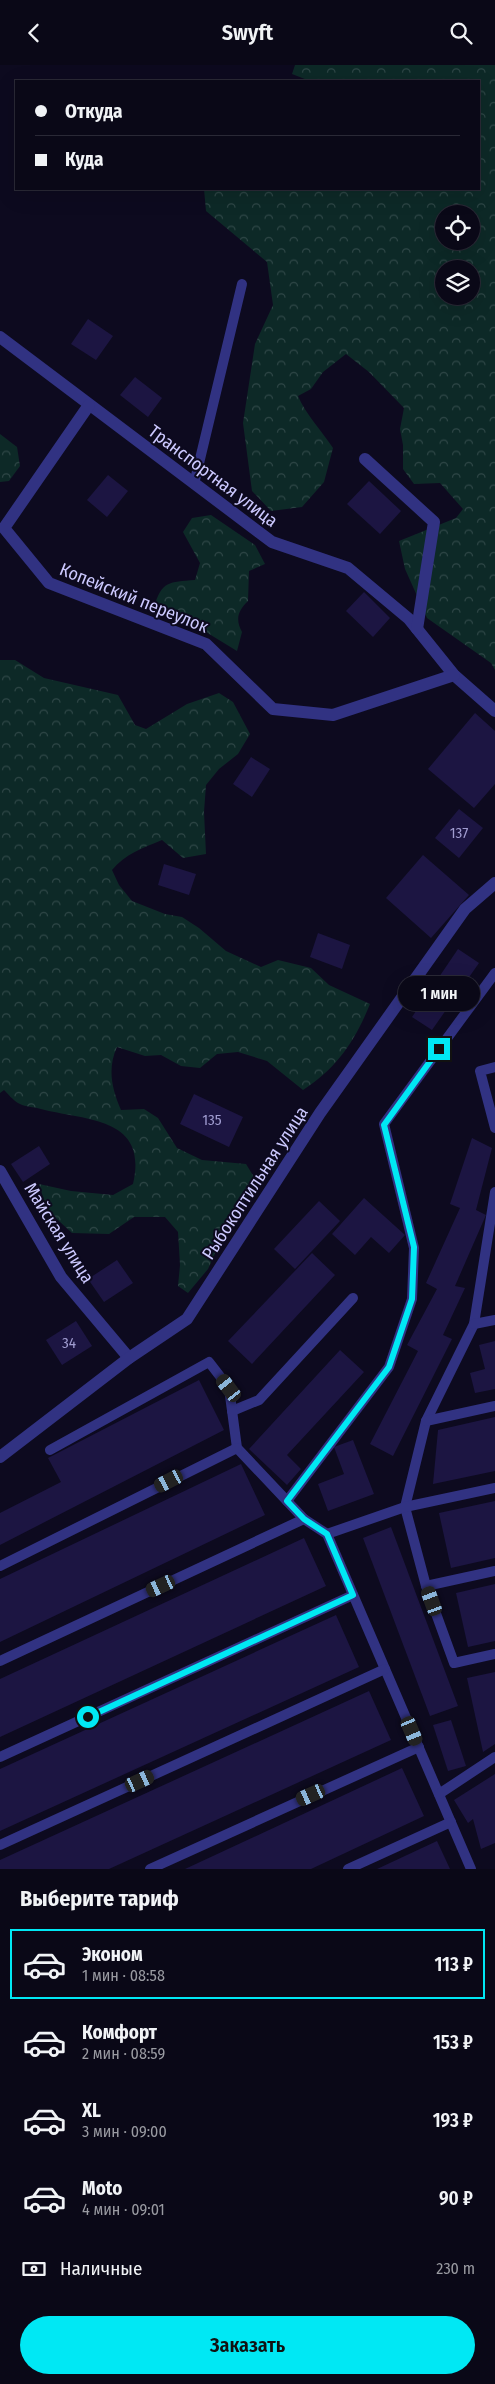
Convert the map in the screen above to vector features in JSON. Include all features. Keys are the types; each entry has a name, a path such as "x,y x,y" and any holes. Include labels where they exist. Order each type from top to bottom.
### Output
{"street":[{"name":"Транспортная улица","path":"0,337 272,542 348,568 409,619 454,675 495,711"},
{"name":"Копейский переулок","path":"89,405 4,528 49,583 206,644 273,709 333,715 454,675"},
{"path":"365,459 434,522 417,629"},
{"name":"Рыбокоптильная улица","path":"0,1457 129,1358 187,1319 326,1105 466,909 495,883"},
{"name":"Майская улица","path":"0,1171 61,1277 129,1358"}],"lane":[{"path":"194,484 242,284"},
{"path":"287,1501 389,1367 412,1299 414,1247 384,1125 495,973"},
{"path":"495,1067 480,1071 495,1128"},
{"path":"495,1192 490,1242 474,1324 426,1421 405,1507 426,1586 454,1663 495,1654"},
{"path":"232,1411 259,1400 353,1298"},
{"path":"474,1324 495,1320"},
{"path":"50,1450 209,1362 229,1388 237,1448 304,1519 327,1534 472,1869"},
{"path":"426,1421 495,1406"},
{"path":"0,1566 237,1448"},
{"path":"327,1534 405,1507 495,1487"},
{"path":"0,1661 304,1519"},
{"path":"426,1586 495,1571"},
{"path":"0,1757 353,1595"},
{"path":"0,1845 385,1669"},
{"path":"150,1869 418,1747"},
{"path":"439,1794 495,1757"},
{"path":"348,1869 451,1821"}],"green space":[{"path":"295,65 495,65 495,670 491,663 427,618 405,569 399,541 456,518 463,509 440,483 414,484 403,469 403,445 400,429 404,408 369,372 346,354 323,372 311,389 298,396 333,448 324,482 302,507 271,511 252,491 243,423 255,344 273,305 267,262 206,211 204,190 480,190 480,80 307,80 292,74"},
{"path":"0,434 17,447 20,466 9,481 0,482"},
{"path":"211,515 255,545 265,564 249,571 248,601 242,608 238,619 242,632 237,651 201,629 175,619 154,607 160,592 168,585 179,581 195,580 200,563 183,532 192,518"},
{"path":"0,660 15,660 44,678 118,695 135,725 146,729 187,704 219,693 233,702 250,734 238,754 219,769 206,785 204,812 206,854 183,858 162,840 129,856 112,870 119,885 132,901 165,914 182,917 199,928 226,951 261,967 278,960 311,968 329,985 370,1004 358,1030 344,1053 315,1082 303,1090 267,1061 238,1052 217,1054 200,1068 181,1066 161,1055 145,1056 117,1047 111,1071 115,1094 121,1110 144,1109 158,1118 177,1148 202,1160 246,1164 259,1185 245,1199 237,1219 217,1249 208,1269 188,1293 178,1286 180,1265 178,1232 165,1217 134,1217 109,1234 72,1233 47,1210 39,1184 71,1191 113,1195 133,1184 135,1161 131,1145 122,1133 108,1125 92,1120 22,1105 4,1090 0,1093"}],"building":[{"path":"88,319 113,336 96,360 71,344"},
{"path":"135,377 162,398 148,417 120,395"},
{"path":"108,475 128,491 107,517 87,500"},
{"path":"369,481 401,511 380,534 347,504"},
{"path":"364,592 390,618 373,637 346,611"},
{"path":"475,713 495,731 495,784 474,808 428,769"},
{"path":"251,757 270,769 252,797 233,784"},
{"path":"459,809 483,828 459,858 435,838"},
{"path":"423,855 469,895 431,938 386,898"},
{"path":"164,864 196,874 189,895 158,885"},
{"path":"318,933 350,945 342,969 310,957"},
{"path":"458,949 479,963 432,1030 412,1017"},
{"path":"194,1094 243,1117 229,1147 180,1124"},
{"path":"472,1138 492,1148 476,1210 486,1215 455,1286 465,1288 443,1335 452,1339 393,1456 370,1444 418,1351 407,1345 437,1289 426,1283 460,1208 450,1204"},
{"path":"39,1146 50,1164 23,1182 11,1164"},
{"path":"364,1198 405,1235 389,1253 371,1237 355,1255 332,1234"},
{"path":"319,1201 340,1221 295,1269 274,1249"},
{"path":"312,1253 335,1275 252,1364 228,1341"},
{"path":"117,1260 133,1283 104,1302 88,1279"},
{"path":"76,1321 92,1346 62,1365 46,1340"},
{"path":"495,1341 495,1389 475,1393 470,1373 485,1369 479,1345"},
{"path":"340,1350 364,1372 287,1455 301,1469 287,1485 249,1449"},
{"path":"199,1380 224,1430 0,1545 0,1513 61,1482 48,1458"},
{"path":"495,1417 495,1471 433,1484 438,1430"},
{"path":"353,1440 374,1494 328,1511 318,1484 344,1474 334,1447"},
{"path":"241,1464 265,1515 0,1642 0,1579"},
{"path":"495,1501 495,1558 451,1568 439,1513"},
{"path":"391,1527 458,1706 430,1716 363,1538"},
{"path":"304,1538 326,1586 0,1737 0,1679"},
{"path":"495,1584 495,1641 468,1647 456,1593"},
{"path":"336,1615 359,1667 0,1831 0,1769"},
{"path":"495,1672 495,1744 483,1752 467,1678"},
{"path":"369,1691 391,1740 109,1869 0,1869 0,1860"},
{"path":"451,1720 466,1766 448,1771 433,1725"},
{"path":"402,1768 424,1816 311,1869 185,1869"},
{"path":"495,1774 495,1843 481,1849 473,1819 468,1823 454,1800"},
{"path":"437,1841 450,1869 377,1869"}],"route":[{"path":"88,1717 353,1595 327,1534 304,1519 287,1501 389,1367 412,1299 414,1247 384,1125 439,1049"}]}
